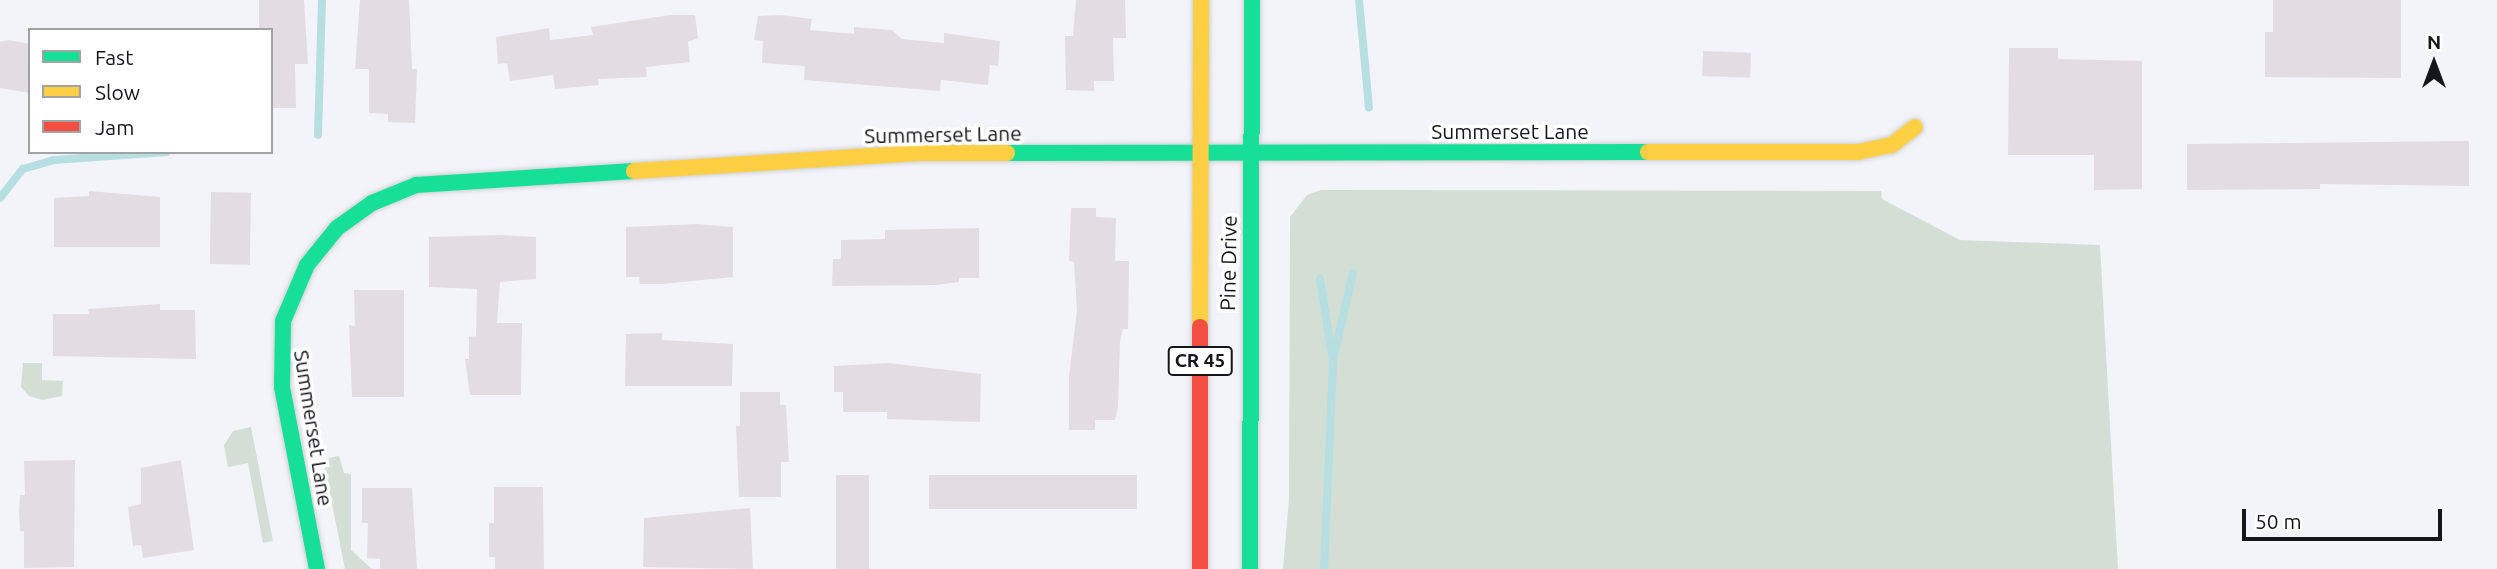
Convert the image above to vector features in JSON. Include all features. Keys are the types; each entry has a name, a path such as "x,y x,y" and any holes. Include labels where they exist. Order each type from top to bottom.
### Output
{"street":[{"name":"Pine Drive","path":"1200,569 1201,0"},
{"name":"Pine Drive","path":"1250,569 1252,0"},
{"name":"Summerset Lane","path":"317,569 282,387 283,321 300,277 326,239 348,219 390,194 432,182 883,155 1845,152 1892,145 1915,127"}],"shaded area":[{"path":"1321,190 1881,191 1882,199 1960,240 2100,245 2118,569 1283,569 1289,498 1290,217 1307,195"},
{"path":"23,363 42,363 42,380 63,381 62,396 43,400 29,396 21,387"},
{"path":"251,427 273,541 263,543 248,463 228,467 224,445 233,431"},
{"path":"339,456 344,473 351,474 351,550 372,569 345,569 323,459"}],"building":[{"path":"259,0 304,0 308,64 295,64 296,108 273,108 273,28 259,28"},
{"path":"360,0 409,0 412,69 417,69 415,123 388,122 388,114 369,113 369,69 355,69"},
{"path":"1076,0 1125,0 1126,38 1113,38 1114,81 1094,81 1094,91 1066,90 1065,36 1073,36"},
{"path":"2273,0 2401,0 2401,78 2265,77 2265,32 2273,32"},
{"path":"670,15 695,15 698,38 688,42 690,62 646,67 647,77 598,79 599,85 555,89 553,75 510,81 507,63 498,64 496,37 549,28 550,40 593,35 591,27"},
{"path":"781,15 812,19 810,30 854,34 854,27 892,30 902,39 944,43 944,33 1000,41 998,66 990,65 988,85 941,80 940,91 804,80 805,66 762,63 763,41 754,40 758,16"},
{"path":"9,40 28,44 28,93 0,88 0,42"},
{"path":"2009,48 2058,48 2058,59 2142,61 2142,189 2094,190 2094,155 2008,155"},
{"path":"1703,51 1751,53 1750,78 1702,76"},
{"path":"2469,141 2469,186 2320,184 2320,189 2187,190 2187,144"},
{"path":"89,191 160,197 160,247 54,247 54,198 89,196"},
{"path":"211,192 251,193 250,265 210,264"},
{"path":"1071,208 1096,208 1096,217 1116,218 1115,261 1129,261 1128,329 1123,329 1120,342 1118,407 1115,420 1095,420 1095,430 1069,430 1069,376 1077,310 1074,262 1069,261"},
{"path":"697,224 733,227 733,277 640,284 639,277 626,277 626,227"},
{"path":"979,228 979,278 959,278 959,282 936,285 832,286 833,259 841,259 841,240 885,239 885,230"},
{"path":"429,237 536,237 536,279 500,282 497,323 522,323 521,395 470,395 465,359 469,359 469,337 476,336 477,289 429,287"},
{"path":"354,290 404,290 404,397 352,397 349,325 355,326"},
{"path":"160,304 160,310 195,310 196,359 53,356 53,314 89,314 88,309"},
{"path":"662,333 662,340 733,344 732,386 625,386 626,334"},
{"path":"889,363 981,374 980,422 887,419 887,412 843,412 843,392 834,392 834,366"},
{"path":"740,392 780,392 780,405 786,405 789,462 781,462 781,497 739,497 736,426 740,426"},
{"path":"75,460 74,567 24,568 24,531 20,531 19,513 20,495 25,495 24,461"},
{"path":"181,460 194,550 143,558 141,545 133,546 128,507 141,504 141,468"},
{"path":"836,475 869,475 869,569 836,569"},
{"path":"929,475 1137,475 1137,509 929,509"},
{"path":"494,487 543,487 544,569 495,569 495,557 489,557 489,523 494,523"},
{"path":"362,488 412,488 417,569 380,569 380,559 367,558 368,523 362,523"},
{"path":"750,508 753,569 643,567 644,518"}],"waterway":[{"path":"318,135 322,0"},
{"path":"1359,0 1369,108"},
{"path":"0,198 23,169 54,160 139,154"},
{"path":"1324,569 1333,360 1353,273"},
{"path":"1320,279 1332,356"}],"traffic: fast":[{"path":"1250,569 1252,0"},
{"path":"1007,153 1648,152"},
{"path":"317,569 282,387 283,321 307,265 337,228 372,203 416,185 634,171"}],"traffic: slow":[{"path":"1200,327 1201,0"},
{"path":"1648,152 1858,152 1892,145 1915,127"},
{"path":"634,171 918,153 1007,153"}],"traffic: jam":[{"path":"1200,327 1200,569"}]}
